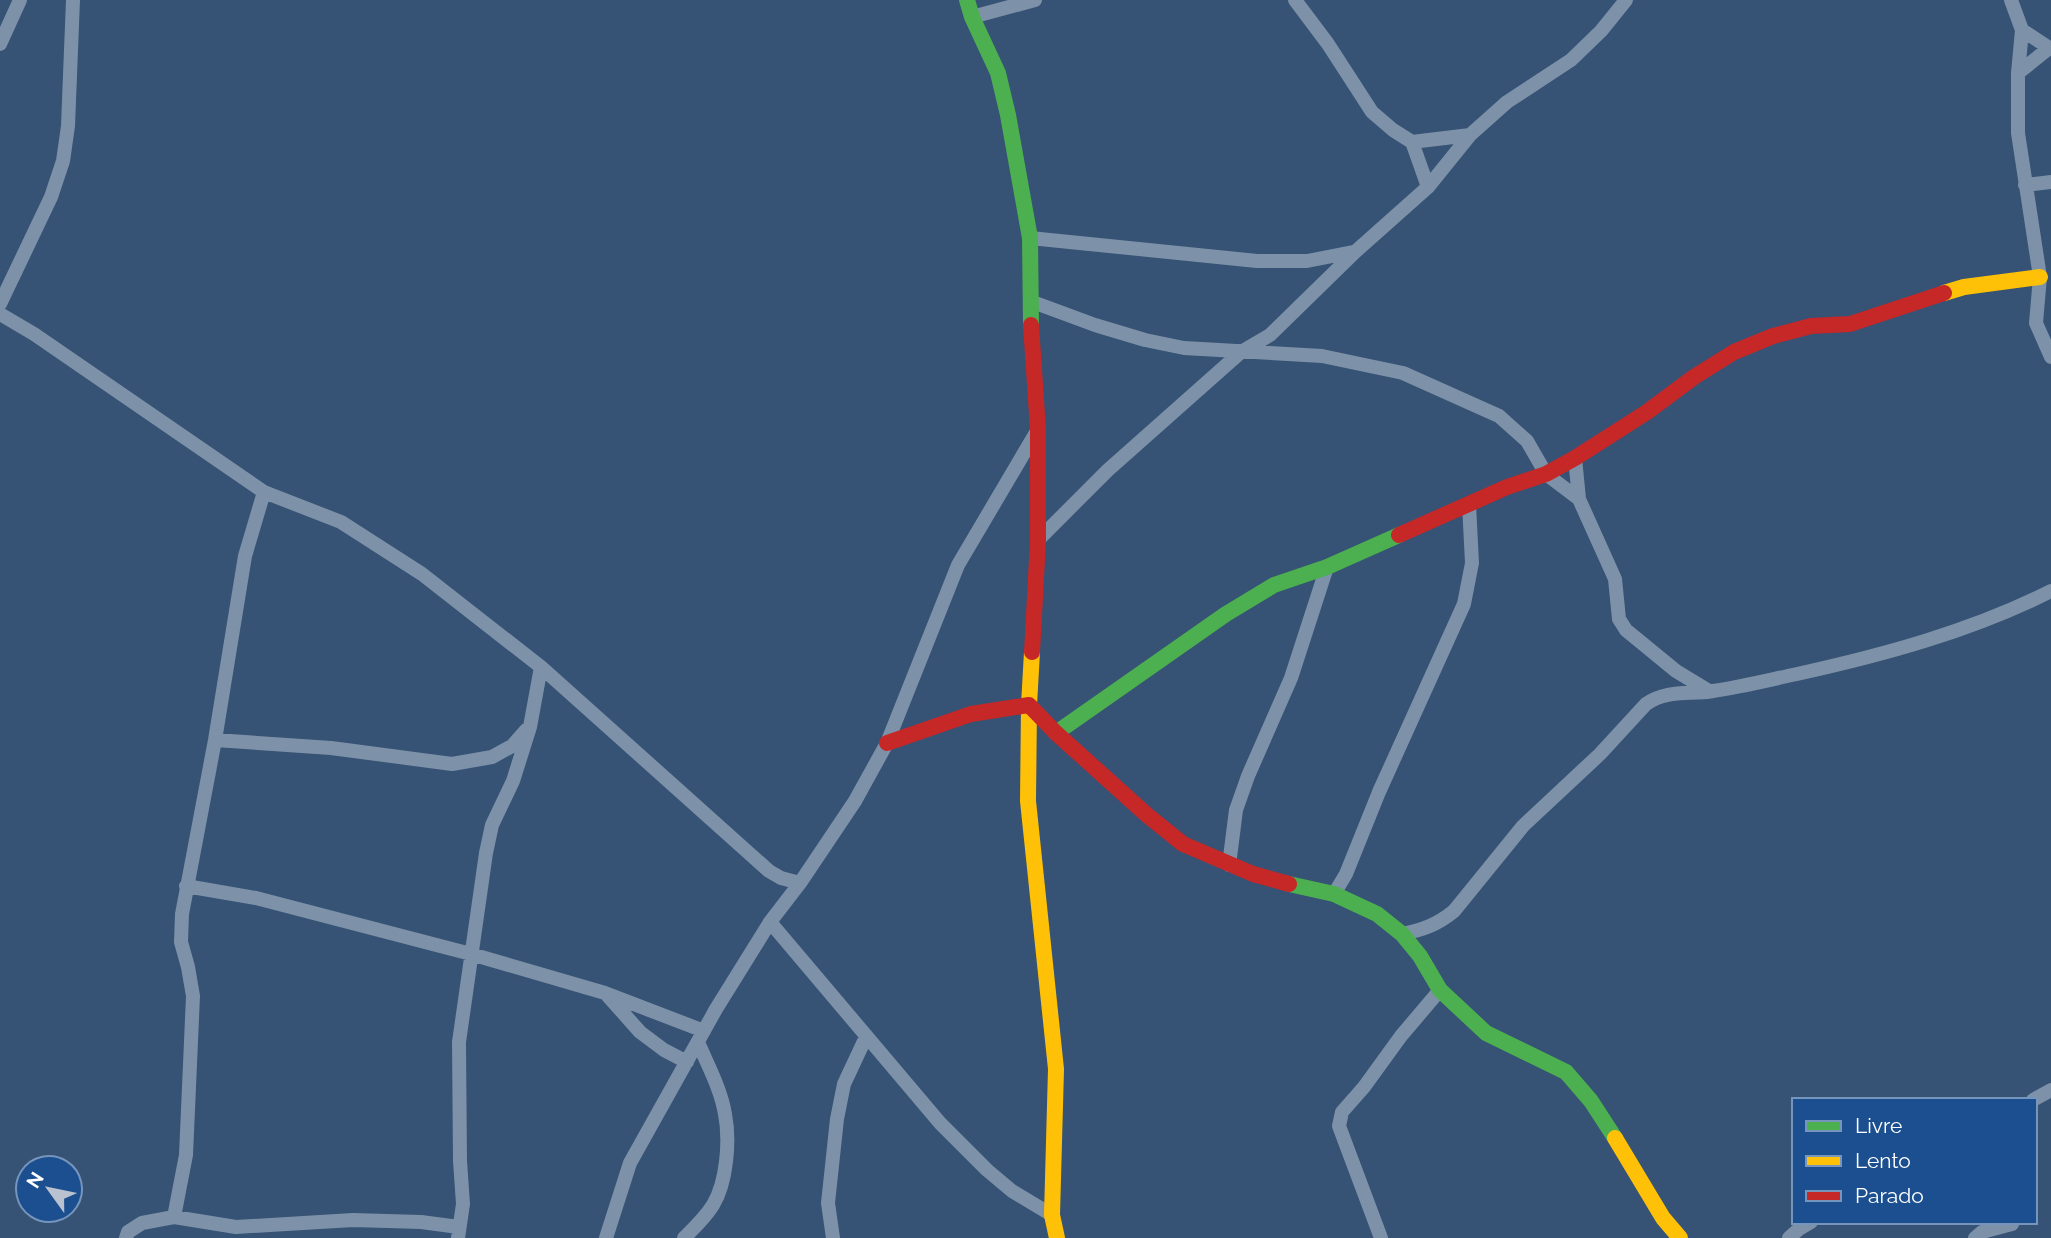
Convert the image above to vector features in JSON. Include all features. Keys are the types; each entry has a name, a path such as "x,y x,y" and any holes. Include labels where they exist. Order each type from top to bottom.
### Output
{"street":[{"path":"0,44 20,0"},
{"path":"0,304 51,197 63,161 68,126 73,0"},
{"path":"967,0 998,73 1030,238 1030,301 1038,429 1038,540 1029,705 1028,802 1056,1069 1052,1215 1058,1238"},
{"path":"972,16 1035,0"},
{"path":"1295,0 1328,44 1372,112 1412,142 1428,187"},
{"path":"1038,540 1108,470 1241,352 1269,335 1355,252 1428,187 1471,135 1507,102 1571,60 1601,31 1626,0"},
{"path":"2011,0 2022,30 2018,74 2018,133 2040,277 2036,323 2051,357"},
{"path":"2018,74 2050,49 2022,30"},
{"path":"1412,142 1471,135"},
{"path":"2025,185 2051,182"},
{"path":"1030,238 1257,261 1307,261 1355,252"},
{"path":"1056,733 1226,614 1274,585 1328,566 1507,487 1546,474 1647,412 1693,377 1734,352 1773,336 1811,326 1850,324 1964,287 2040,277"},
{"path":"1030,301 1095,325 1184,348 1322,356 1403,373 1499,416 1527,441 1546,474 1579,499"},
{"path":"0,314 34,334 264,492 341,522 422,574 541,667 769,871 780,878 800,883"},
{"path":"606,1238 630,1163 701,1036 770,922 800,883 855,800 887,743 958,565 1038,429"},
{"path":"1575,458 1579,499 1615,579 1619,620 1626,630 1676,671 1710,692"},
{"path":"174,1217 186,1155 193,996 181,942 186,886 215,740 245,555 264,492"},
{"path":"1334,894 1346,874 1379,792 1464,604 1472,563 1469,504"},
{"path":"1229,865 1236,810 1291,678 1328,566"},
{"path":"1402,934 1428,929 1454,911 1524,826 1654,698 1677,692 1710,692 1798,674 1923,642 2025,604 2051,591"},
{"path":"126,1238 128,1232 142,1223 174,1217 236,1227 353,1220 421,1222 458,1233 463,1204 459,1042 471,954 492,825 513,781 530,727 541,667"},
{"path":"887,743 971,714 1029,705"},
{"path":"1029,705 1056,733 1183,844 1229,865 1278,882 1334,894 1377,914 1402,934 1420,956 1440,990 1486,1032 1566,1072 1591,1101 1663,1218 1680,1238"},
{"path":"215,740 331,748 452,764 492,757 512,746 530,727"},
{"path":"186,886 256,898 471,954 605,993 701,1036 725,1114 727,1153 714,1204 684,1238"},
{"path":"770,922 940,1123 987,1170 1013,1191 1052,1215"},
{"path":"1381,1238 1339,1126 1342,1112 1440,990"},
{"path":"605,993 640,1032 664,1050 687,1062"},
{"path":"833,1238 828,1203 837,1119 844,1084 866,1037"},
{"path":"1789,1238 1808,1224"},
{"path":"1975,1238 1982,1232 2013,1228"}],"traffic: fast":[{"path":"967,0 998,73 1008,115 1030,238 1031,325"},
{"path":"1056,733 1226,614 1274,585 1327,567 1399,535"},
{"path":"1289,884 1334,894 1377,914 1402,934 1420,956 1440,990 1486,1033 1566,1072 1591,1101 1615,1138"}],"traffic: slow":[{"path":"1944,293 1964,287 2040,277"},
{"path":"1032,652 1028,801 1056,1069 1052,1215 1057,1238"},
{"path":"1615,1138 1663,1218 1680,1238"}],"traffic: jam":[{"path":"1399,535 1507,487 1546,474 1647,412 1694,377 1734,352 1773,336 1811,326 1850,324 1944,293"},
{"path":"1031,325 1038,430 1038,540 1032,652"},
{"path":"887,743 971,714 1029,705 1056,733 1183,844 1253,874 1289,884"}]}
